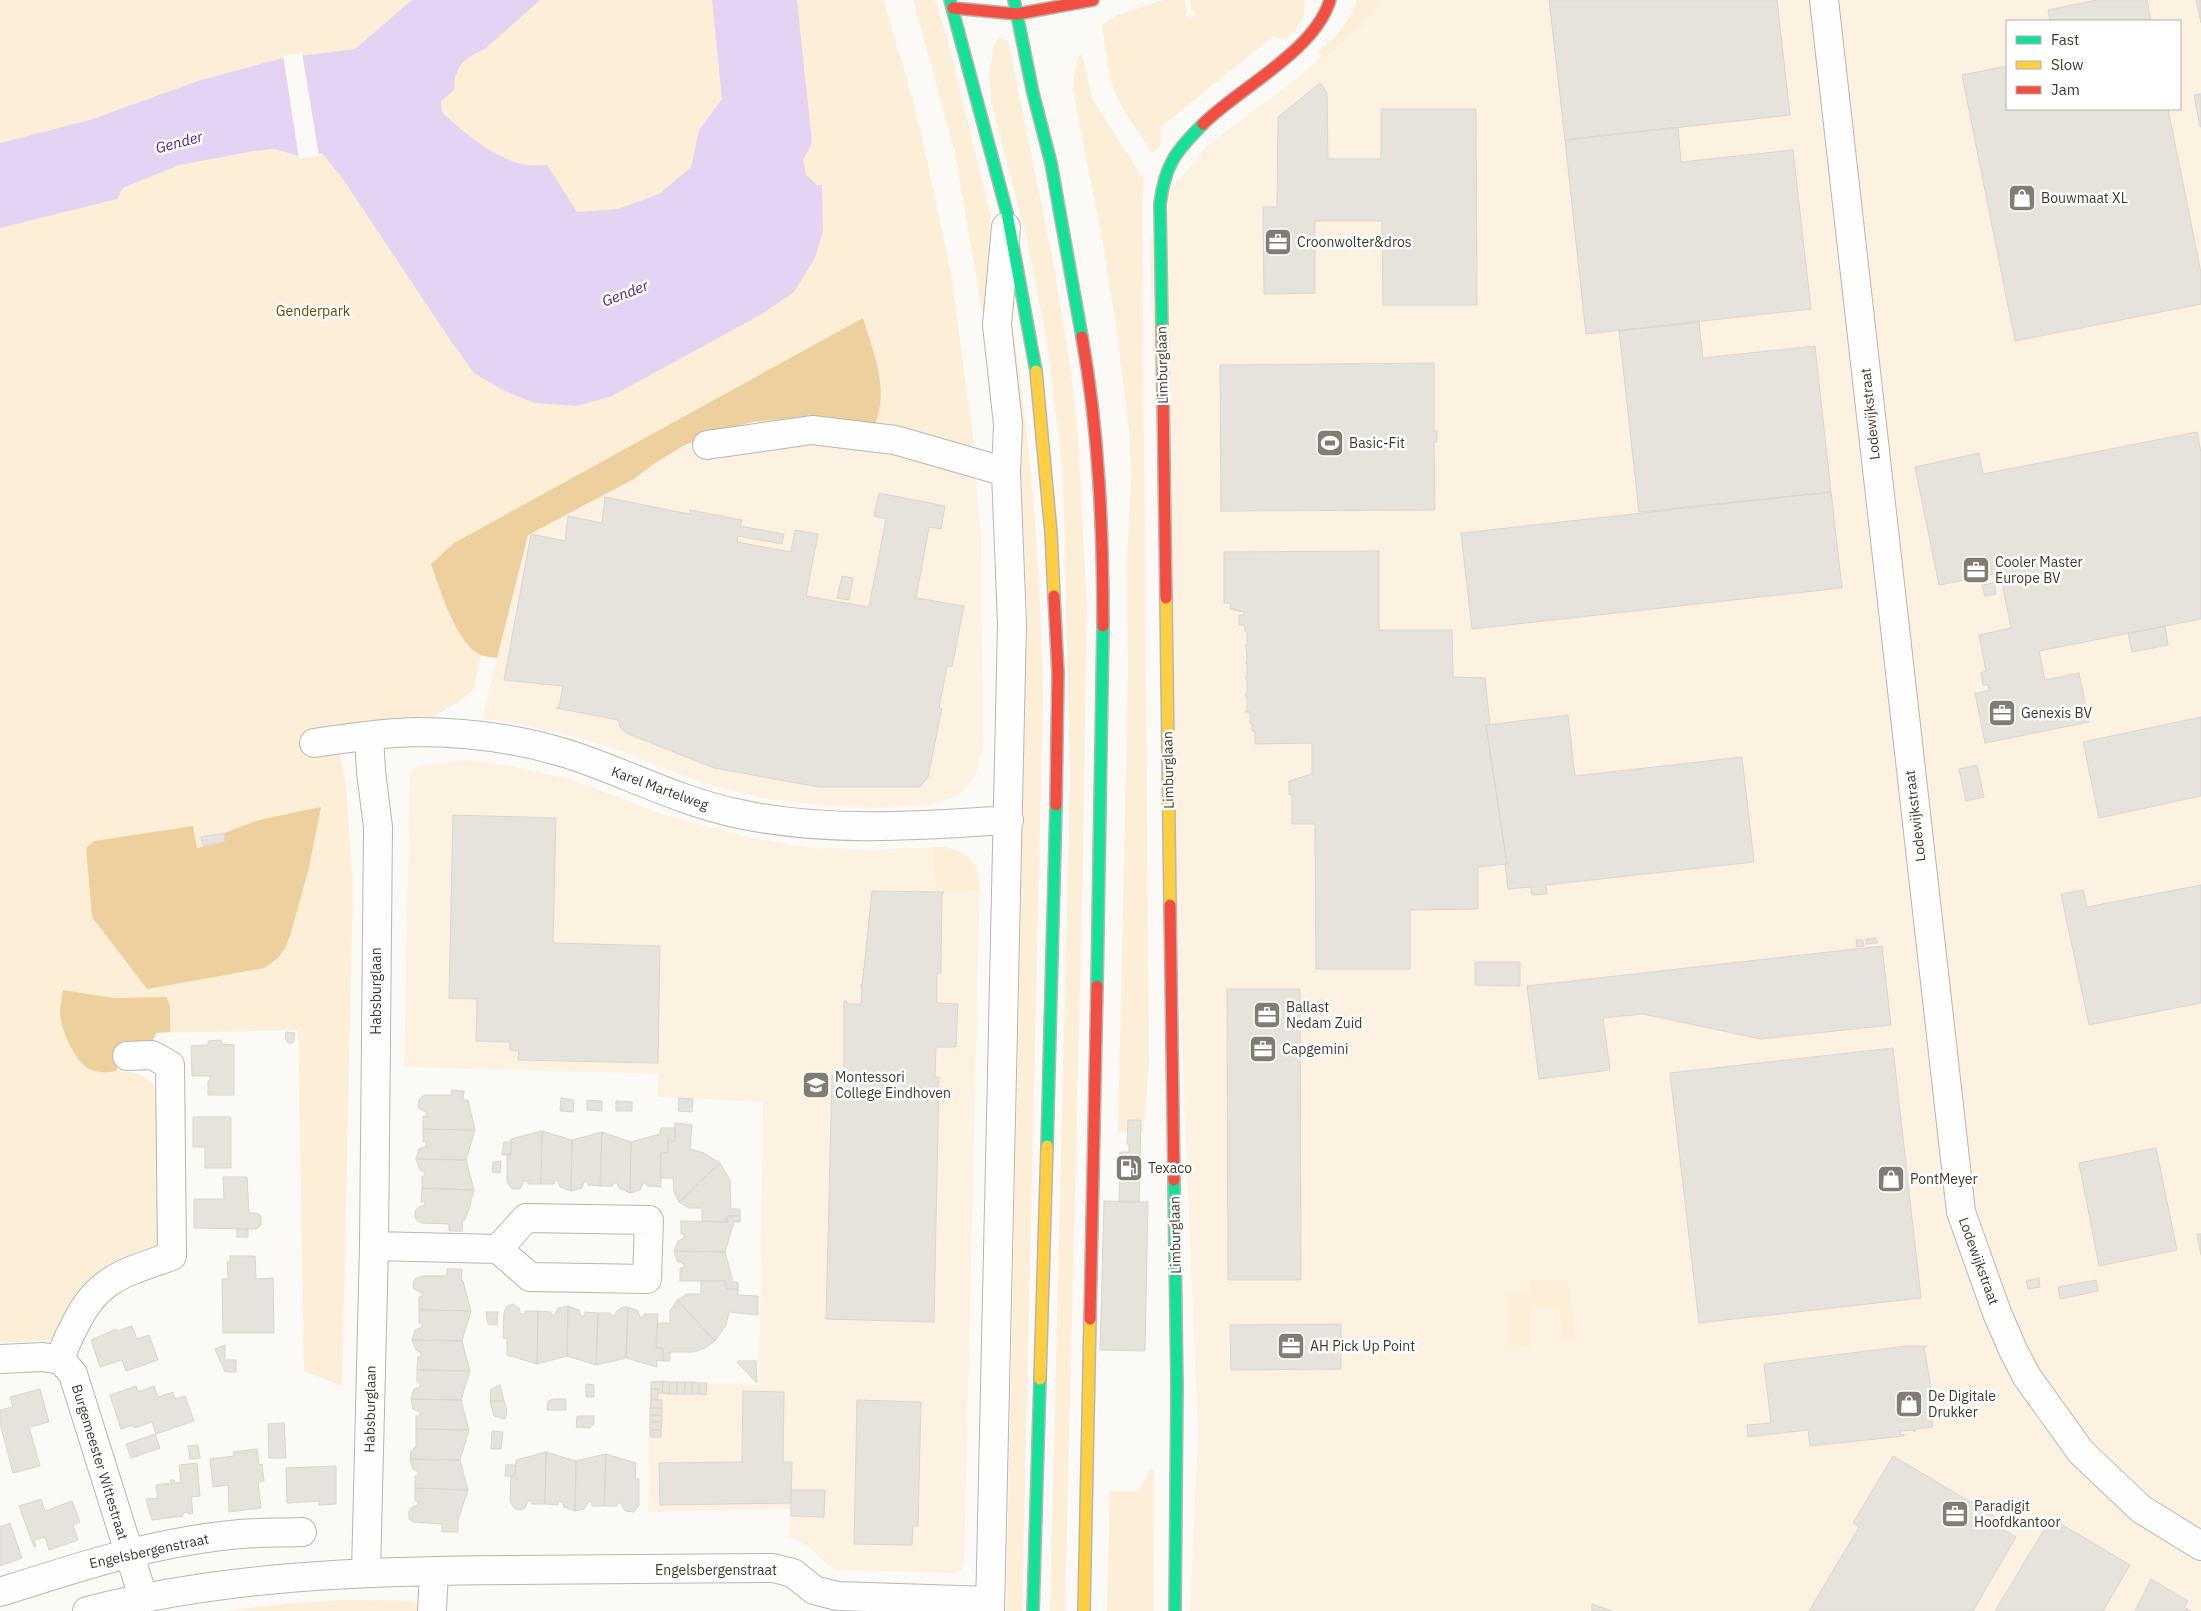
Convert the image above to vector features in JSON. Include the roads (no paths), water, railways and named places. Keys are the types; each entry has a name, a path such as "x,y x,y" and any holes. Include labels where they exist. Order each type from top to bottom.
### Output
{"main road":[{"path":"951,4 962,0"},
{"path":"1014,0 1051,163 1090,382 1103,534 1104,673 1084,1611"},
{"path":"951,4 1017,14 1092,0"},
{"name":"Limburglaan","path":"1175,1611 1177,1387 1160,204 1162,188 1168,168 1178,149 1210,117 1293,53 1326,14 1330,0"},
{"path":"951,4 1007,213 1038,384 1051,533 1058,673 1055,846 1033,1611"}],"street":[{"name":"Lodewijkstraat","path":"1824,0 1961,1212 2013,1350 2032,1385 2080,1452 2141,1509 2201,1546"},
{"path":"990,1606 1012,624 1006,472 1008,424 997,325 1007,213"},
{"path":"707,445 812,430 894,440 1006,472"},
{"name":"Karel Martelweg","path":"314,743 415,732 471,736 519,743 567,754 690,802 780,821 824,826 867,827 1009,820"},
{"name":"Habsburglaan","path":"366,1573 374,1246 378,827 370,772 369,736"},
{"path":"0,1359 43,1356 60,1360 77,1320 92,1296 108,1282 124,1273 172,1256 170,1066 152,1055 127,1056"},
{"path":"374,1246 498,1249 530,1277 647,1279 650,1220 526,1218 498,1249"},
{"name":"Burgemeester Wittestraat","path":"60,1360 73,1374 129,1554 153,1601"},
{"name":"Engelsbergenstraat","path":"0,1592 94,1562 171,1544 230,1535 302,1532"},
{"name":"Engelsbergenstraat","path":"87,1611 153,1601 251,1580 434,1571 773,1568 793,1573 814,1600 837,1596 990,1606"},
{"path":"432,1611 434,1571"}],"water":[{"name":"Gender","path":"412,0 540,0 486,48 469,57 461,64 455,77 454,90 441,101 442,112 468,135 499,155 520,164 547,165 577,212 618,209 659,194 691,167 699,130 722,99 712,0 797,0 812,143 803,160 806,175 817,185 822,185 823,231 815,258 794,292 762,314 612,396 577,406 535,403 504,391 474,373 342,178 322,153 299,156 275,149 179,165 123,188 117,199 0,228 0,143 90,120 198,81 283,58 355,49"}],"place":[{"name":"Bouwmaat XL","path":"2022,198"},
{"name":"Croonwolter&dros","path":"1278,242"},
{"name":"Basic-Fit","path":"1330,443"},
{"name":"Cooler Master Europe BV","path":"1976,570"},
{"name":"Genexis BV","path":"2002,713"},
{"name":"Ballast Nedam Zuid","path":"1267,1015"},
{"name":"Capgemini","path":"1263,1049"},
{"name":"Montessori College Eindhoven","path":"816,1085"},
{"name":"Texaco","path":"1129,1168"},
{"name":"PontMeyer","path":"1891,1179"},
{"name":"AH Pick Up Point","path":"1291,1346"},
{"name":"De Digitale Drukker","path":"1909,1404"},
{"name":"Paradigit Hoofdkantoor","path":"1955,1514"}],"park label":[{"name":"Genderpark","path":"313,311"}]}
